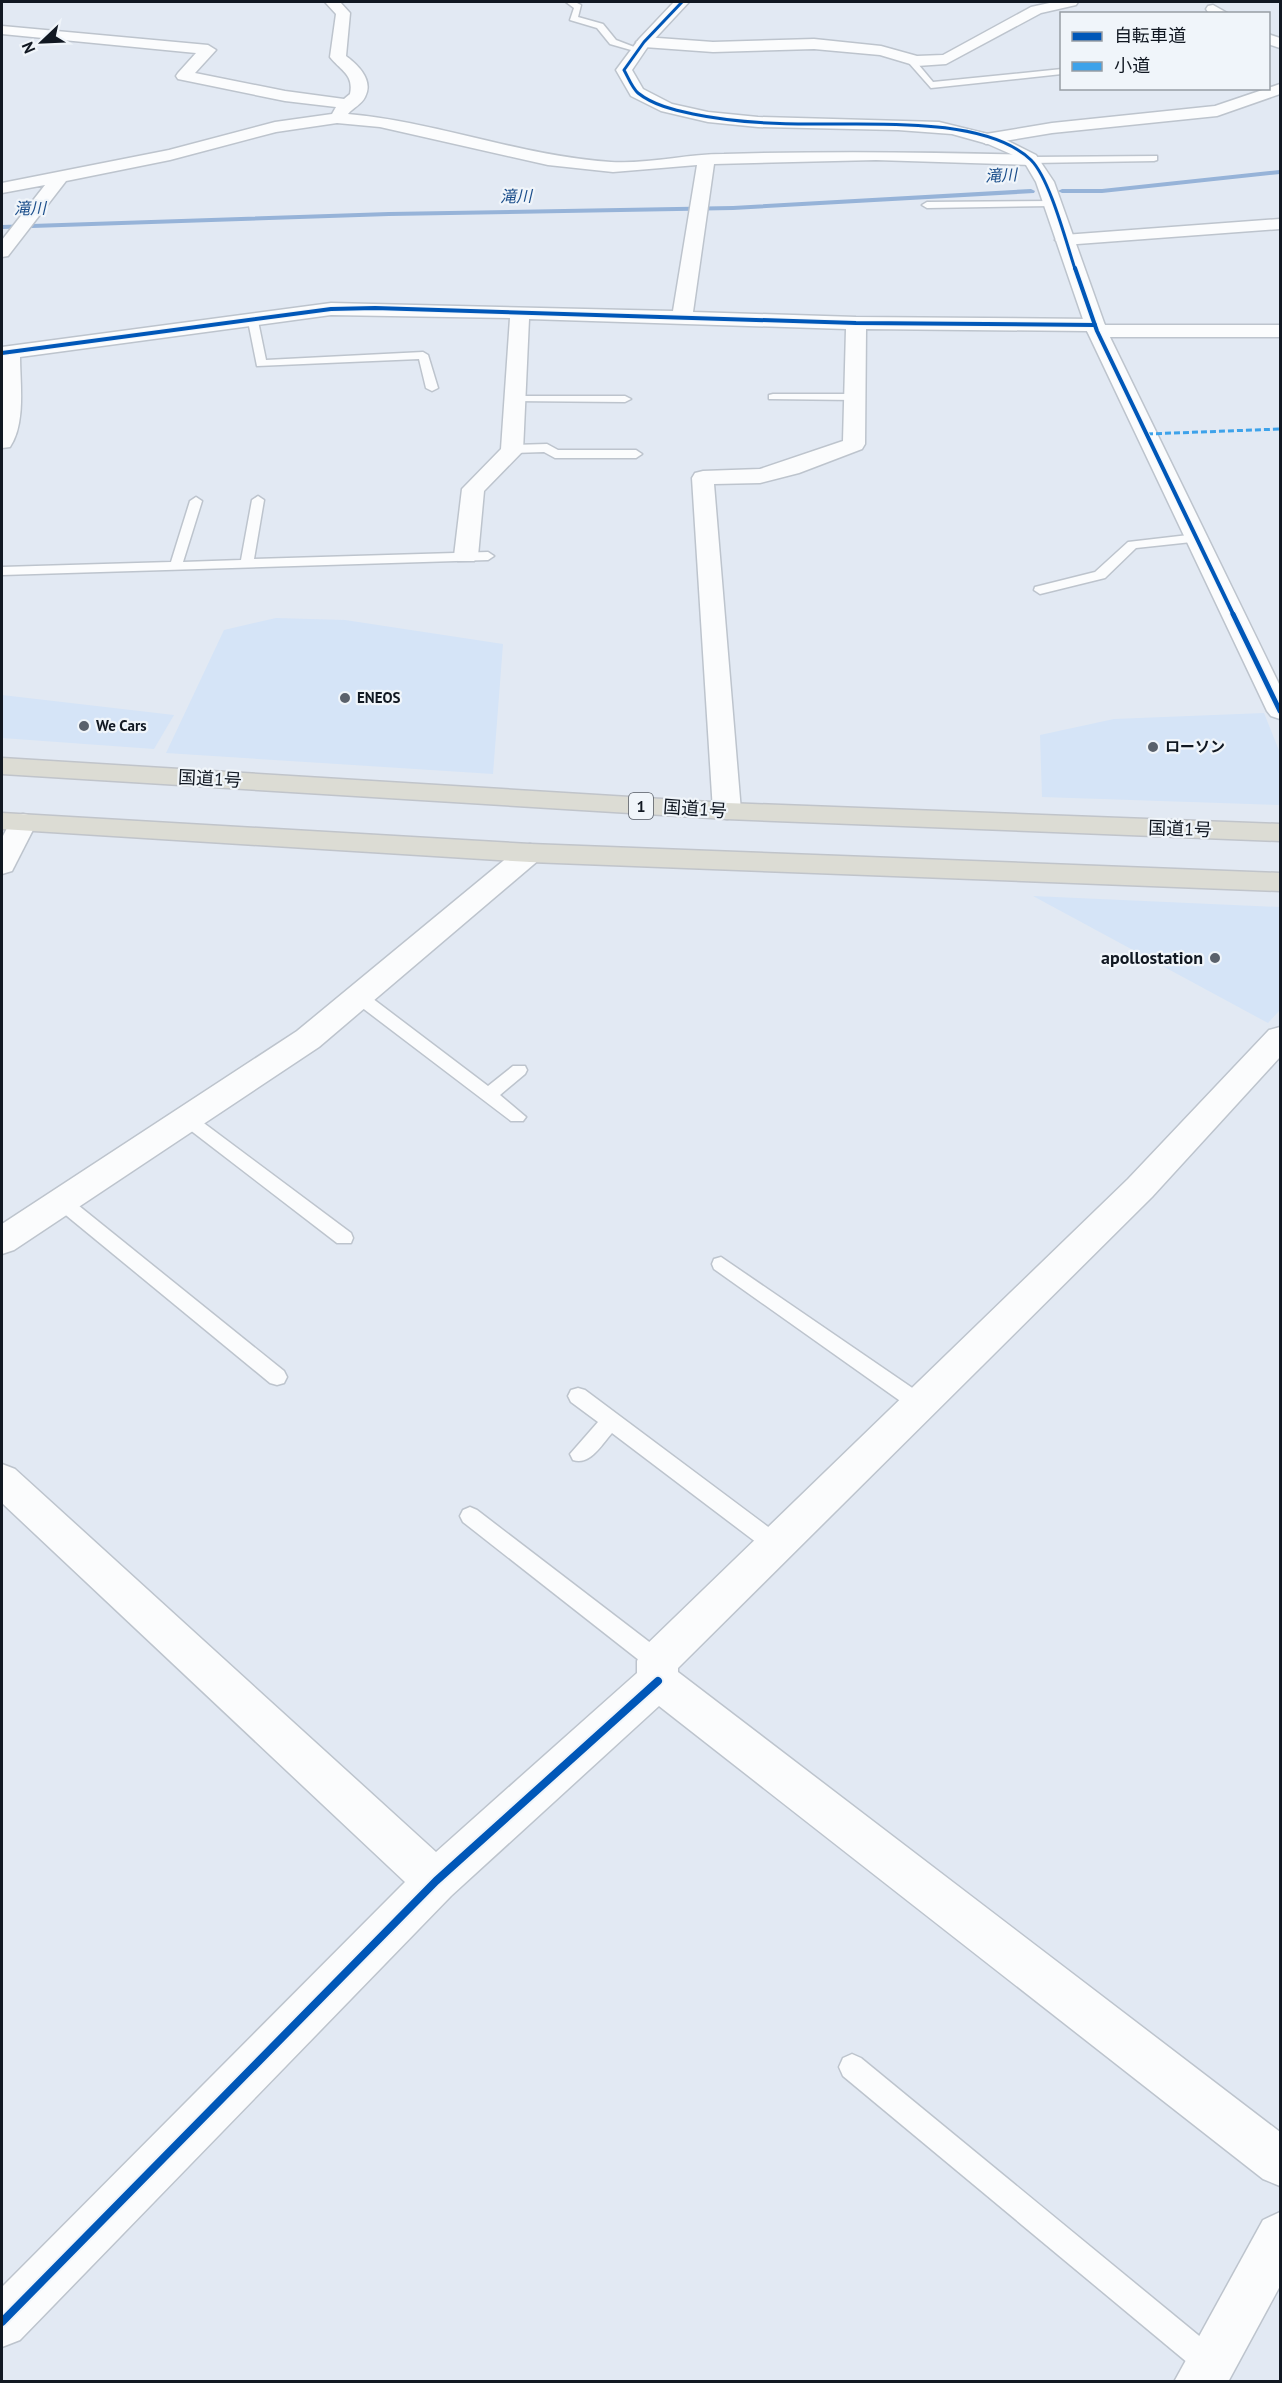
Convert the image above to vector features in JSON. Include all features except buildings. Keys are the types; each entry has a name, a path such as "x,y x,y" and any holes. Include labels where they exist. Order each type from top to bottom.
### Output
{"highway":[{"name":"国道1号","path":"2,766 727,811 1281,833"},
{"path":"12,821 530,853 1281,882"}],"street":[{"path":"332,2 343,13 338,57 355,69 360,77 358,96 347,104 337,118"},
{"path":"682,2 641,46 624,70 629,84 650,101 695,116 748,123 928,126 1005,145 1032,160 1045,182 1050,203 1096,328 1281,711"},
{"path":"641,46 713,47 814,44 881,51 917,61 946,59 1036,10 1071,2"},
{"path":"2,30 208,50 184,76 285,96 347,104"},
{"path":"986,139 1052,128 1217,111 1281,88"},
{"path":"2,188 171,154 275,127 337,118 380,122 548,160 578,164 613,166 706,159 876,155 1032,160"},
{"path":"682,319 706,159"},
{"path":"2,252 59,178"},
{"path":"1064,240 1281,224"},
{"path":"2,442 9,413 6,353 332,309 1280,332"},
{"path":"466,556 472,489 513,449 520,313"},
{"path":"727,811 703,478 760,476 829,455 854,444 856,323"},
{"path":"2,865 12,821"},
{"path":"2,1241 308,1039 530,853"},
{"path":"2,2322 436,1881 657,1671 776,1545 1140,1188 1281,1038"},
{"path":"2,1480 436,1881"},
{"path":"657,1671 1281,2162"},
{"path":"1205,2372 1281,2237"}],"lane":[{"path":"570,2 578,7 573,18 600,27 614,42 641,46"},
{"path":"917,61 914,63 931,85 1060,71"},
{"path":"1032,160 1154,158"},
{"path":"927,205 1050,203"},
{"path":"253,321 261,364 423,355 432,388"},
{"path":"773,397 855,398"},
{"path":"517,399 625,399"},
{"path":"513,449 547,448 555,454 636,454"},
{"path":"247,563 258,500"},
{"path":"176,565 196,501"},
{"path":"1040,590 1100,575 1132,545 1197,538"},
{"path":"2,571 488,556"},
{"path":"358,996 517,1117"},
{"path":"488,1095 519,1071"},
{"path":"187,1119 344,1238"},
{"path":"62,1202 277,1377"},
{"path":"721,1264 920,1404"},
{"path":"578,1396 776,1545"},
{"path":"580,1454 611,1421"},
{"path":"470,1516 657,1671"},
{"path":"852,2067 1205,2372"}],"shaded area":[{"name":"ENEOS","path":"276,618 345,620 503,644 493,774 166,753 224,630"},
{"name":"We Cars","path":"2,695 174,715 154,749 2,738"},
{"path":"1264,713 1280,753 1280,805 1042,797 1040,735 1114,719"},
{"name":"apollostation","path":"1033,896 1280,907 1280,1010 1268,1023"}],"waterway":[{"name":"滝川","path":"1062,191 1102,191 1280,172"},
{"name":"滝川","path":"2,227 389,214 733,208 1031,191"}],"marked path":[{"path":"1147,434 1280,429"}],"cycle path":[{"path":"682,2 644,42 624,70 637,93 666,108 708,117 758,122 939,127 994,140 1007,145 1032,161 1045,182 1097,331 1280,711"},
{"path":"2,353 331,309 375,308 856,323 1095,325"},
{"path":"2,2322 436,1881 658,1681"}],"place":[{"name":"ENEOS","path":"345,698"},
{"name":"We Cars","path":"84,726"},
{"name":"ローソン","path":"1153,747"},
{"name":"apollostation","path":"1215,958"}]}
